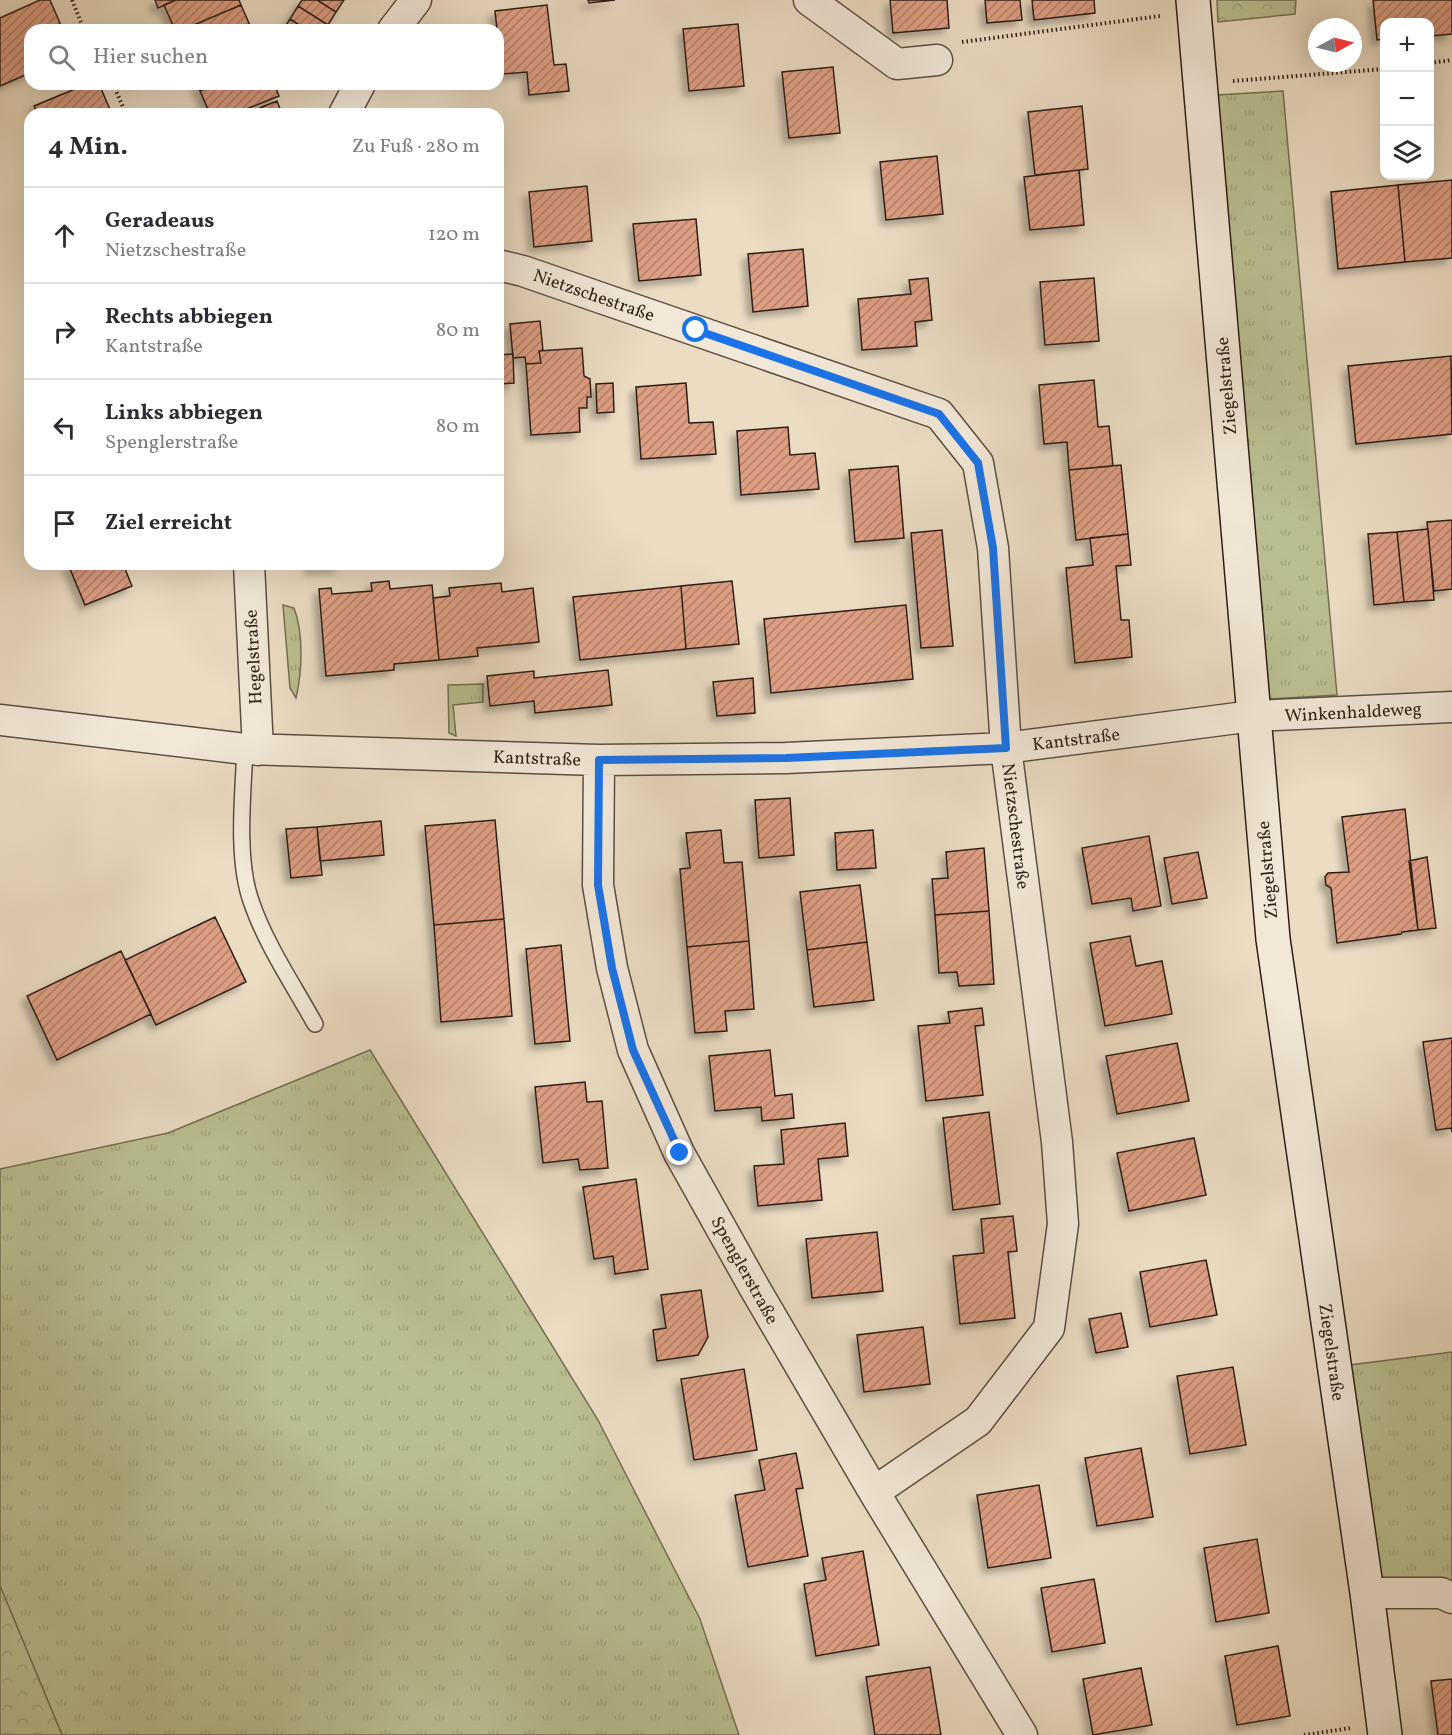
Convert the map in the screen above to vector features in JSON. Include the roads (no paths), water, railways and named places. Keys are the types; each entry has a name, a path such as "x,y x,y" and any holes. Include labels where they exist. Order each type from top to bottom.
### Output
{"main road":[{"name":"Ziegelstraße","path":"1193,0 1273,939 1367,1593 1384,1729"}],"street":[{"path":"398,24 416,0"},
{"path":"809,0 897,64 937,60"},
{"path":"347,108 357,90"},
{"name":"Nietzschestraße","path":"504,267 614,302 939,414 978,463 993,548 1006,748 1057,1142 1063,1224 1049,1328 978,1421 874,1492"},
{"name":"Hegelstraße","path":"249,570 252,750"},
{"name":"Winkenhaldeweg","path":"1253,717 1452,707"},
{"name":"Kantstraße","path":"0,720 252,750 599,760 786,758 1006,748 1253,717"},
{"name":"Spenglerstraße","path":"599,760 598,885 612,968 633,1050 680,1153 754,1287 874,1492 1022,1735"},
{"path":"1367,1593 1441,1593 1452,1598"}],"lane":[{"path":"252,750 242,809 243,858 250,899 264,933 315,1024"}]}
